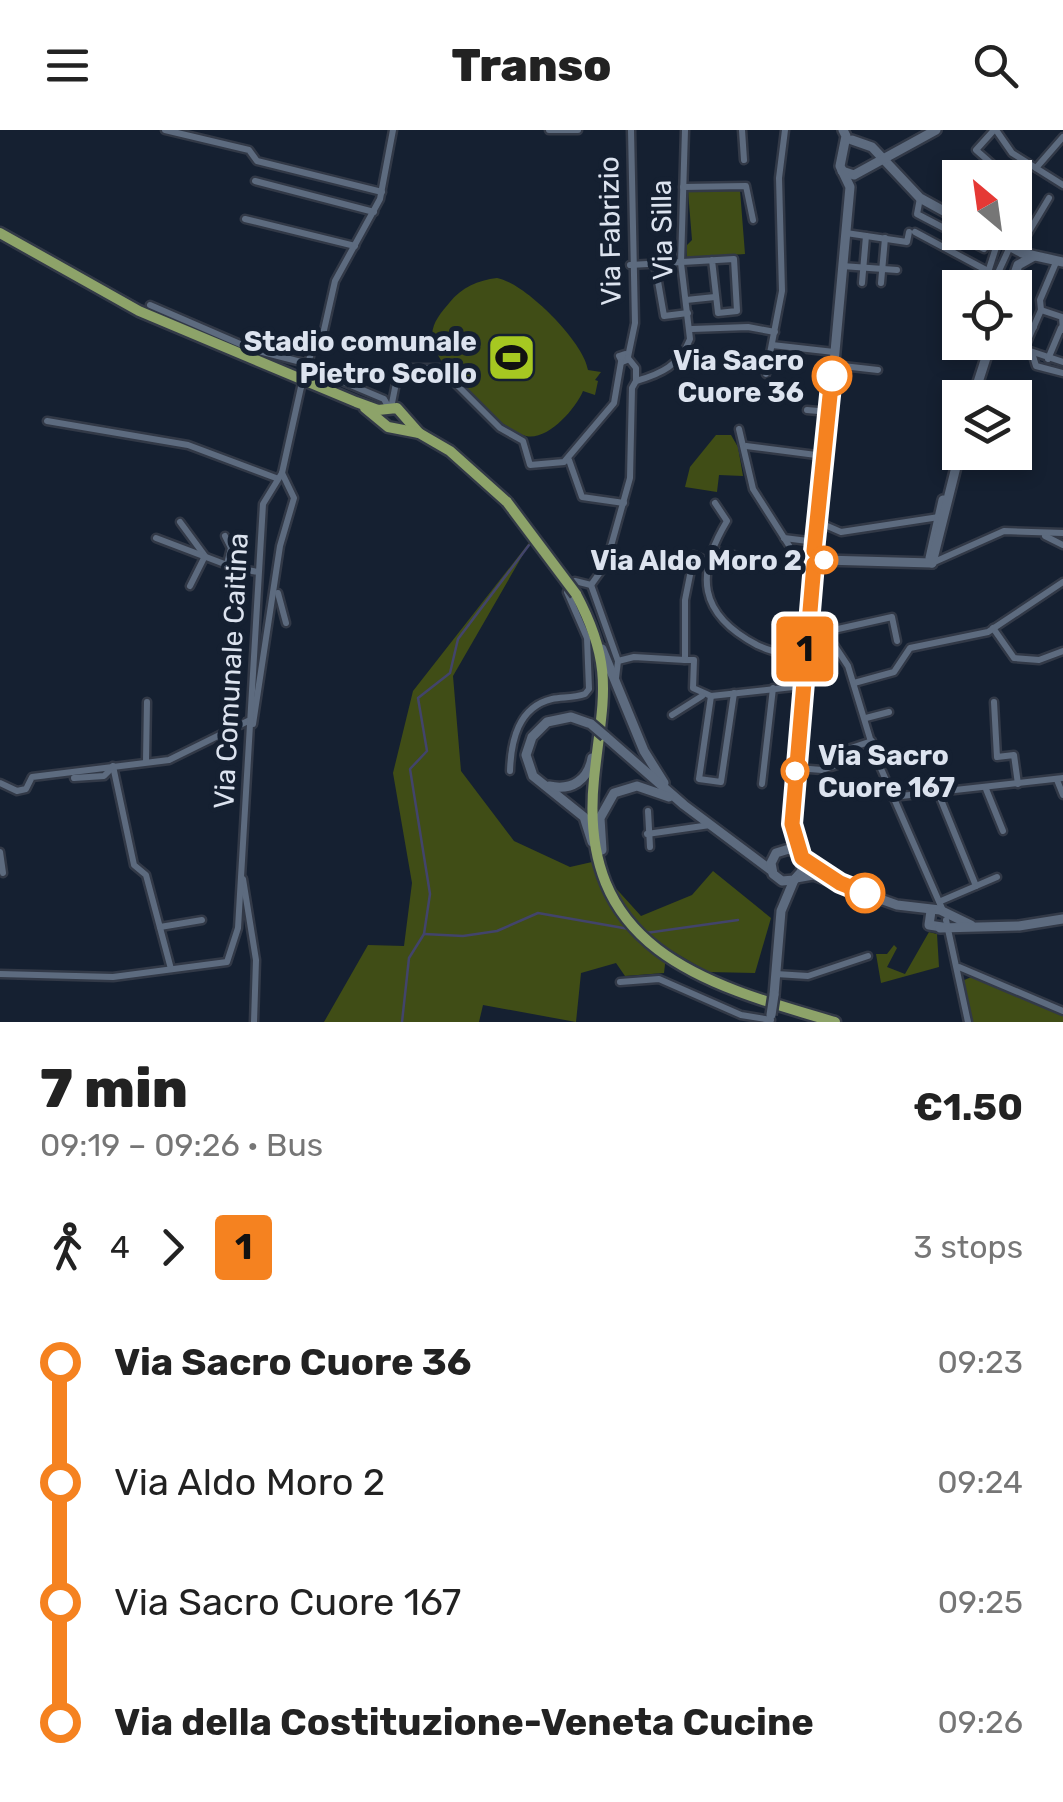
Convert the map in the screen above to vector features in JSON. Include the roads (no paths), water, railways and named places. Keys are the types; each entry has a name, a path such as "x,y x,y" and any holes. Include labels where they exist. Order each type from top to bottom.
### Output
{"main road":[{"path":"841,170 854,175 933,131"},
{"path":"781,911 803,867 792,824 803,673 799,655 806,640 816,555 850,185 841,170 842,156 851,134 886,157 920,198 942,210"},
{"path":"0,233 140,311 360,398 466,463 507,502 576,594 644,751 675,797"},
{"path":"1008,250 1060,261"},
{"path":"937,561 952,470"},
{"path":"937,561 930,558 954,470"},
{"path":"816,555 937,561"},
{"path":"602,649 603,710 592,808 602,868"},
{"path":"538,780 564,787 586,776 603,710"},
{"path":"834,1022 709,982 657,950 624,913 584,818 538,780 526,755 529,742 541,727 562,718 591,724 684,805 782,881 813,875 941,922 988,926 1063,918"},
{"path":"602,868 600,818 611,795 626,788 644,787 684,805"},
{"path":"771,1019 781,911 772,872 792,824"},
{"path":"741,848 801,857 840,883"},
{"path":"897,904 931,911 941,922"}],"street":[{"path":"164,130 249,150 258,161 382,192"},
{"path":"308,369 324,330 336,281 382,192 393,130"},
{"path":"549,130 574,130"},
{"name":"Via Fabrizio","path":"569,460 614,402 634,330 630,265 631,130"},
{"name":"Via Silla","path":"685,130 681,262 691,329"},
{"path":"742,130 744,160"},
{"path":"766,374 782,278 779,178 785,130"},
{"path":"987,160 976,150 995,130 1012,153 1063,185"},
{"path":"1036,168 1063,137"},
{"path":"255,181 374,212"},
{"path":"682,187 746,186 753,220"},
{"path":"920,198 917,214 942,228"},
{"path":"1032,219 1048,198"},
{"path":"245,219 355,246"},
{"path":"845,233 907,242 912,232 986,270 1008,250"},
{"path":"862,283 866,236"},
{"path":"881,284 886,238"},
{"path":"630,265 656,264 712,260 734,259 737,311 718,313 712,260"},
{"path":"1032,331 1041,310 1040,300 1060,261"},
{"path":"656,264 664,316 688,313"},
{"path":"842,266 898,270"},
{"path":"686,300 716,296"},
{"path":"150,305 308,369 360,398 383,394 395,384"},
{"path":"1041,310 1062,316 1063,328 1048,360"},
{"path":"636,381 659,375 672,366 685,352 691,329 748,328 775,332"},
{"path":"772,345 834,352"},
{"path":"1032,353 1063,362"},
{"path":"1032,353 1036,366 1063,373"},
{"path":"591,584 606,564 632,458 630,396 636,368 625,358"},
{"path":"833,365 878,370"},
{"path":"393,415 396,376 406,368 440,368 500,428 524,441 530,465 569,460 582,497 624,503"},
{"name":"Via Comunale Caitina","path":"170,970 227,962 229,948 236,942 263,504 279,476 308,369"},
{"path":"807,410 829,412"},
{"path":"47,422 188,445 279,476 294,498 280,546 253,703 245,820"},
{"path":"739,429 746,446 752,489 797,558 816,555"},
{"path":"746,446 824,456"},
{"path":"715,503 727,520 707,562 705,585 717,614 748,640 778,654 799,655"},
{"path":"818,522 842,532 939,517"},
{"path":"180,522 205,556"},
{"path":"937,561 996,532 1063,534"},
{"path":"1040,533 1063,546"},
{"path":"225,536 231,548 227,564"},
{"path":"156,538 258,572"},
{"path":"782,538 816,555"},
{"path":"712,550 752,559"},
{"path":"685,660 688,569 696,554 707,562"},
{"path":"190,586 199,576 205,556"},
{"path":"276,582 286,623"},
{"path":"510,771 512,736 532,710 554,699 585,694 589,689 587,638 567,592 574,582 591,584"},
{"path":"854,683 891,674 910,648 993,628 1063,582"},
{"path":"591,584 618,661 616,680"},
{"path":"810,607 829,631 854,683 892,797 939,899 941,922 954,944 968,1022"},
{"path":"829,631 892,616 897,642"},
{"path":"993,628 1014,658 1039,660 1063,651"},
{"path":"618,661 634,657 694,660 693,688 707,695"},
{"path":"672,714 707,695 802,686"},
{"path":"762,784 773,688"},
{"path":"707,695 700,779 721,782 734,693"},
{"path":"146,762 147,702"},
{"path":"994,702 997,757 1014,755 1018,784"},
{"path":"866,718 888,712"},
{"path":"0,783 17,791 26,789 32,777 180,756 250,721"},
{"path":"796,768 822,770 837,765 845,750 872,741"},
{"path":"74,778 104,776 113,766"},
{"path":"0,974 113,977 170,970 146,876 134,865 113,766"},
{"path":"892,797 939,795 1060,779 1063,795"},
{"path":"986,788 1003,831"},
{"path":"939,795 976,886"},
{"path":"648,811 650,847"},
{"path":"647,834 710,826"},
{"path":"0,852 3,872"},
{"path":"242,873 256,960 254,1022"},
{"path":"931,911 939,899 997,877"},
{"path":"160,927 202,920"},
{"path":"954,944 964,933 988,926"},
{"path":"776,974 808,976 868,956"},
{"path":"959,967 1063,1012"},
{"path":"620,982 659,979 740,1015 771,1019"}],"waterway":[{"path":"402,1022 409,958 424,934 430,894 410,769 427,751 418,698 450,673 458,639 529,545"},
{"path":"424,934 463,936 497,931 538,913 629,929"},
{"path":"646,933 738,920"}],"place":[{"name":"Stadio comunale Pietro Scollo","path":"512,357"},
{"name":"Via Sacro Cuore 36","path":"832,376"},
{"name":"Via Aldo Moro 2","path":"824,560"},
{"name":"Via Sacro Cuore 167","path":"795,771"}]}
